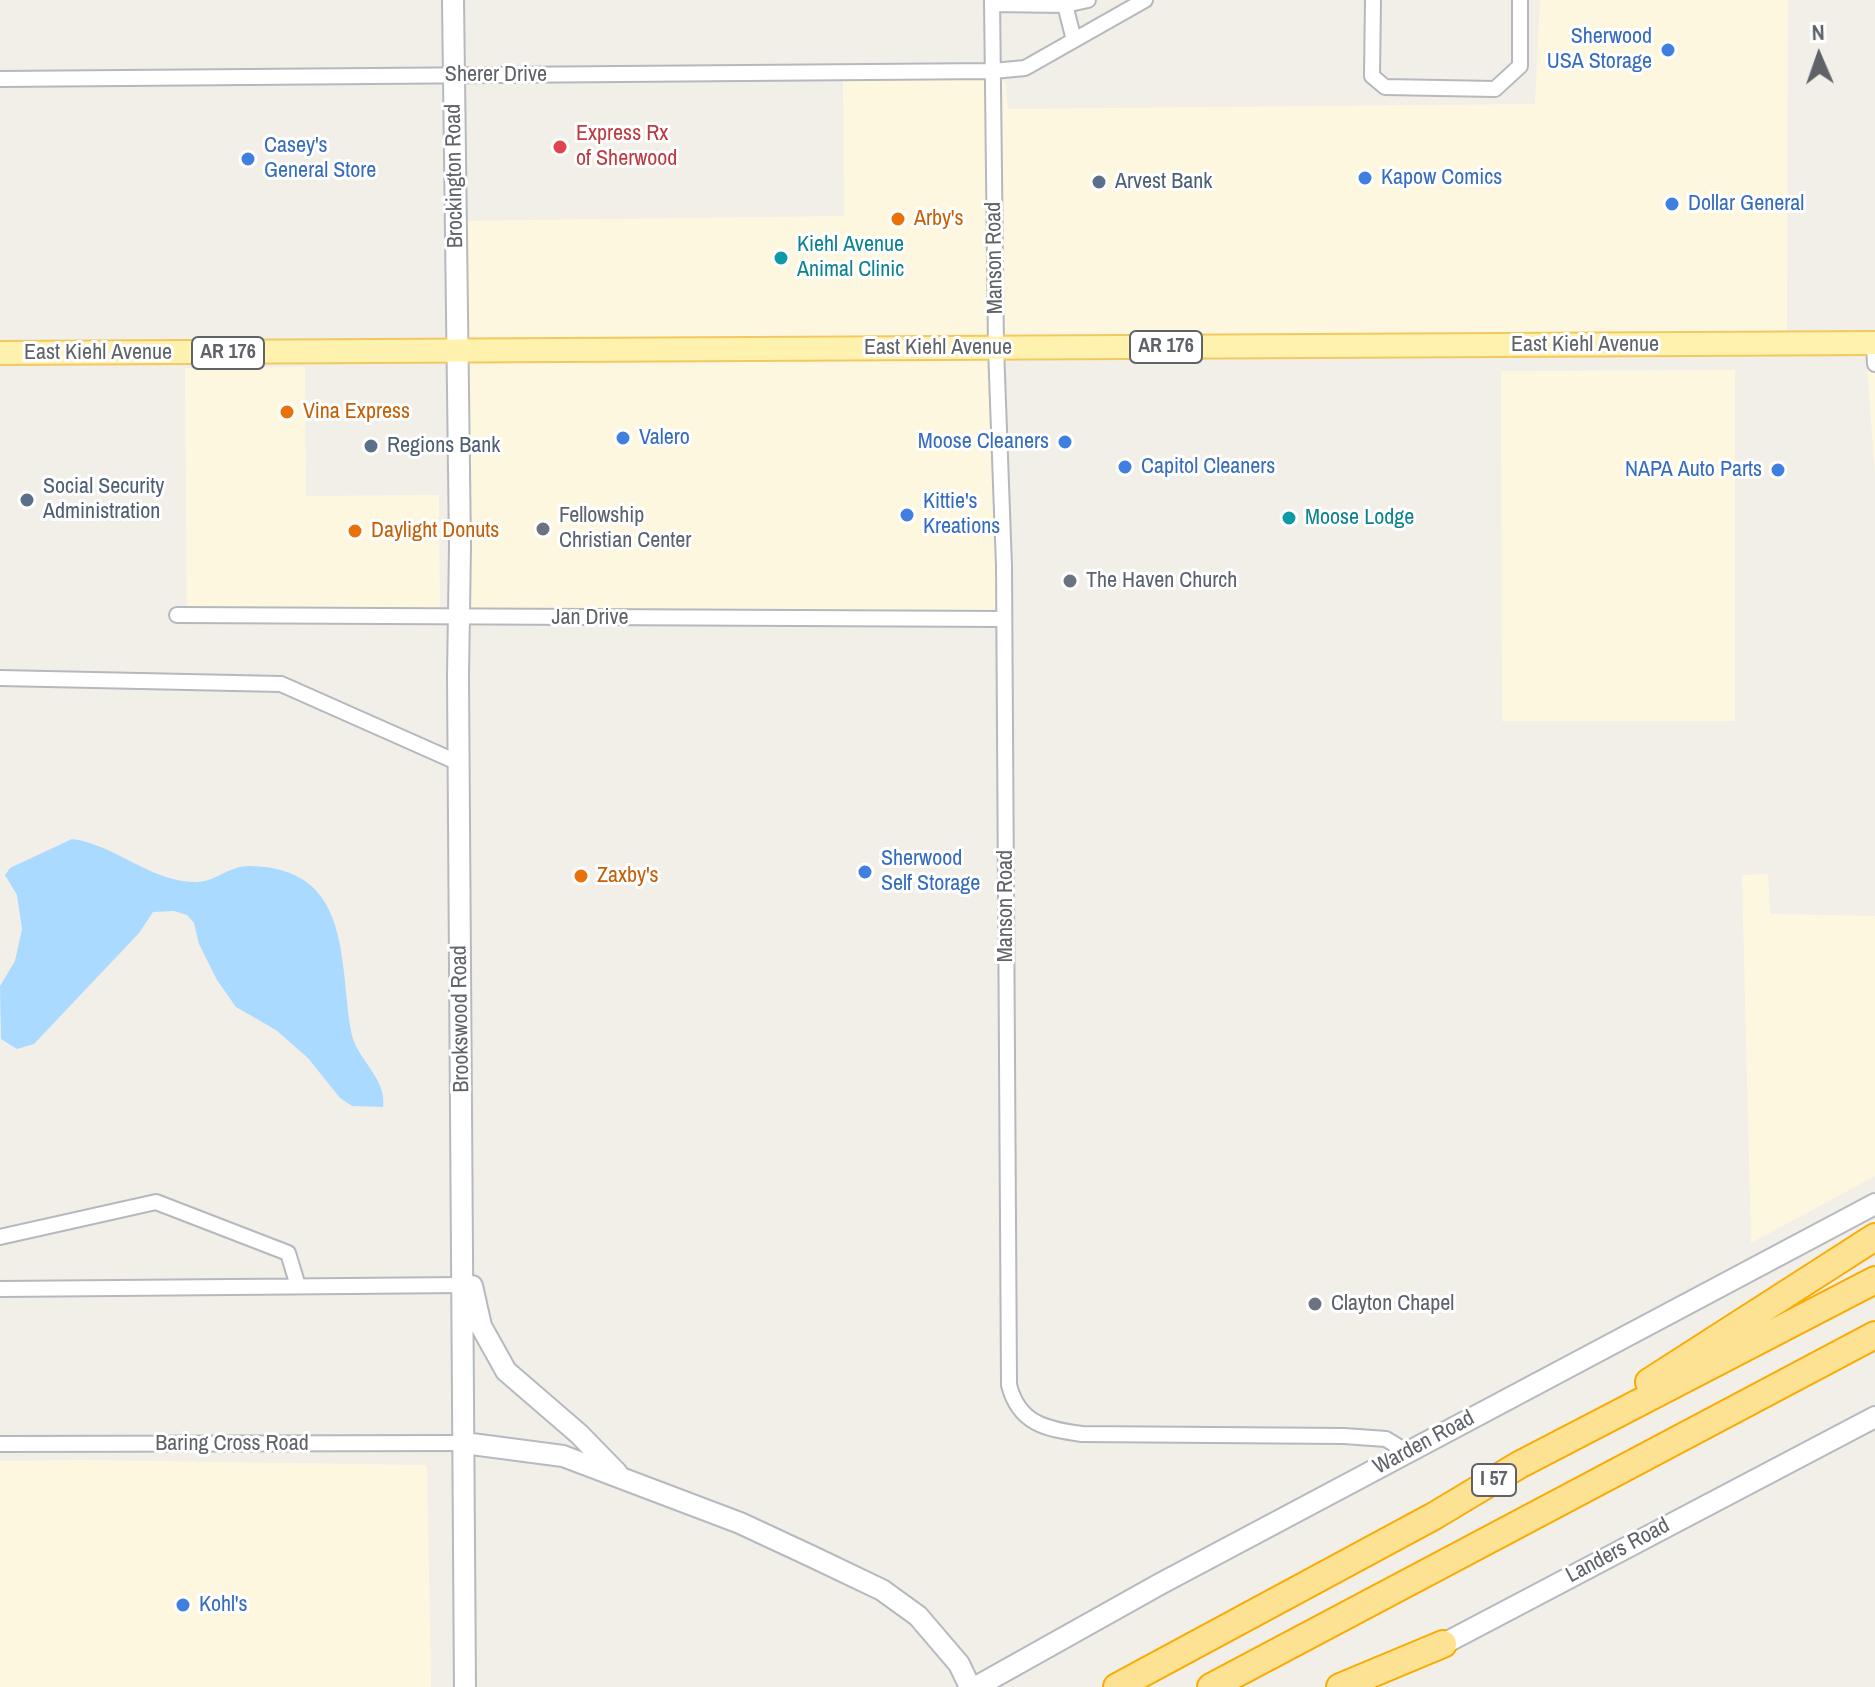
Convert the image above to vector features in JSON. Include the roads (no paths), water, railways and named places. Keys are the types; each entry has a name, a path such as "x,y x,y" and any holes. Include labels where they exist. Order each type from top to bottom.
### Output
{"highway":[{"path":"1519,1465 1875,1237"},
{"name":"I 57","path":"1117,1687 1434,1516 1519,1465 1875,1280"},
{"name":"I 57","path":"1211,1687 1875,1335"},
{"path":"1340,1687 1443,1644"}],"main road":[{"name":"Brockington Road","path":"453,0 457,352"},
{"name":"East Kiehl Avenue","path":"0,353 1875,343"},
{"name":"Brookswood Road","path":"457,352 465,1687"},
{"name":"Warden Road","path":"976,1687 1407,1452 1875,1204"},
{"path":"463,1243 481,1326 506,1371 579,1434 620,1476"},
{"name":"Landers Road","path":"1361,1687 1875,1417"},
{"path":"464,1443 563,1456 620,1476 740,1523 882,1590 918,1616 959,1664 970,1687"}],"street":[{"path":"992,2 1065,5 1088,0"},
{"path":"1113,0 1121,14"},
{"name":"Sherer Drive","path":"0,79 993,71 1025,68 1145,0"},
{"path":"1373,0 1372,76 1385,87 1495,89 1520,66 1520,0"},
{"name":"Manson Road","path":"992,2 996,348 1004,511 1009,1385 1013,1399 1032,1423 1045,1429 1070,1432 1344,1436 1386,1439 1407,1452"},
{"path":"1065,5 1074,40"},
{"path":"1875,343 1875,364"},
{"name":"Jan Drive","path":"177,615 1003,619"},
{"path":"0,678 281,684 459,763"},
{"path":"0,1237 156,1202 288,1253 298,1286"},
{"path":"0,1289 463,1285"},
{"name":"Baring Cross Road","path":"0,1444 464,1443"}],"water":[{"path":"72,839 87,842 176,880 200,882 235,868 250,866 283,871 307,882 323,900 334,922 351,1031 358,1050 381,1087 383,1107 352,1106 340,1098 308,1058 276,1030 236,1007 217,980 199,944 194,923 187,915 174,911 153,912 139,933 34,1044 17,1049 1,1039 0,986 15,961 22,929 17,895 5,875 10,868"}],"place":[{"name":"Sherwood USA Storage","path":"1668,50"},
{"name":"Express Rx of Sherwood","path":"560,147"},
{"name":"Casey's General Store","path":"248,159"},
{"name":"Kapow Comics","path":"1365,178"},
{"name":"Arvest Bank","path":"1099,182"},
{"name":"Dollar General","path":"1672,204"},
{"name":"Arby's","path":"898,219"},
{"name":"Kiehl Avenue Animal Clinic","path":"781,258"},
{"name":"Vina Express","path":"287,412"},
{"name":"Valero","path":"623,438"},
{"name":"Moose Cleaners","path":"1065,442"},
{"name":"Regions Bank","path":"371,446"},
{"name":"Capitol Cleaners","path":"1125,467"},
{"name":"NAPA Auto Parts","path":"1778,470"},
{"name":"Social Security Administration","path":"27,500"},
{"name":"Kittie's Kreations","path":"907,515"},
{"name":"Moose Lodge","path":"1289,518"},
{"name":"Fellowship Christian Center","path":"543,529"},
{"name":"Daylight Donuts","path":"355,531"},
{"name":"The Haven Church","path":"1070,581"},
{"name":"Sherwood Self Storage","path":"865,872"},
{"name":"Zaxby's","path":"581,876"},
{"name":"Clayton Chapel","path":"1315,1304"},
{"name":"Kohl's","path":"183,1605"}]}
